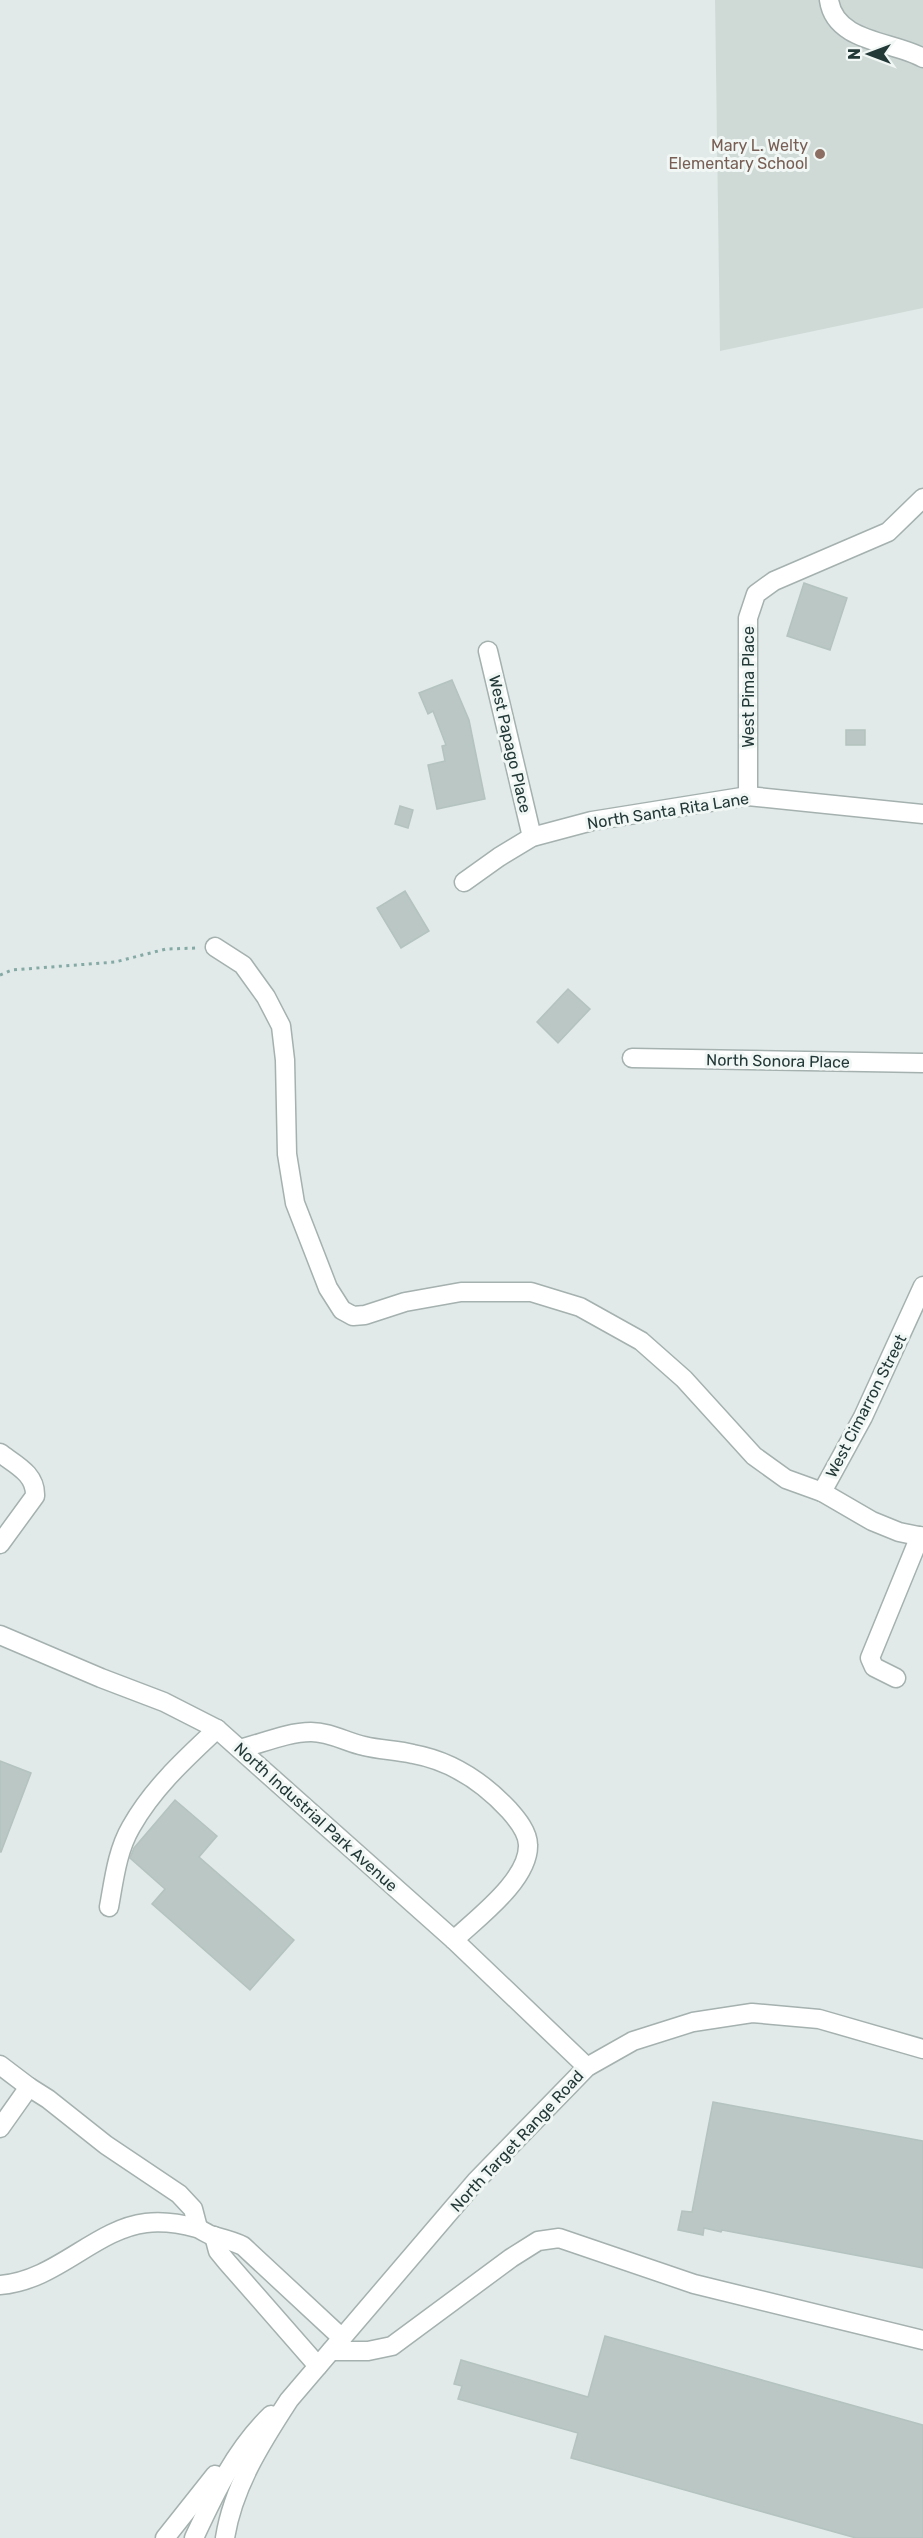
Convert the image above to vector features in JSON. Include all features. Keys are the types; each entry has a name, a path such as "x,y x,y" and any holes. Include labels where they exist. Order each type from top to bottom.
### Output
{"street":[{"path":"829,0 830,6 842,23 862,38 914,53 923,58"},
{"name":"West Pima Place","path":"748,796 748,618 756,594 774,581 888,532 923,498"},
{"name":"West Papago Place","path":"488,651 532,837"},
{"name":"North Santa Rita Lane","path":"464,882 532,837 592,821 748,796 923,814"},
{"path":"215,947 243,964 266,997 281,1026 285,1060 287,1154 294,1203 328,1288 342,1310 352,1316 365,1315 405,1302 461,1292 531,1292 580,1307 641,1341 684,1379 754,1456 786,1479 822,1492 872,1521 921,1537 870,1658 874,1667 896,1678"},
{"name":"North Sonora Place","path":"632,1058 923,1063"},
{"name":"West Cimarron Street","path":"822,1492 863,1417 923,1286"},
{"path":"0,1453 32,1478 36,1490 35,1496 0,1544"},
{"name":"North Industrial Park Avenue","path":"0,1635 164,1702 217,1729 454,1940 587,2067"},
{"path":"109,1907 118,1860 130,1828 160,1785 217,1729"},
{"path":"240,1749 290,1735 311,1732 332,1735 361,1745 438,1760 464,1771 493,1793 520,1823 528,1845 523,1866 498,1899 454,1940"},
{"name":"North Target Range Road","path":"225,2538 228,2520 240,2484 266,2435 289,2400 476,2181 587,2067 633,2041 693,2022 752,2013 819,2019 923,2049"},
{"path":"0,2065 106,2145 179,2194 193,2209 227,2262 318,2366"},
{"path":"0,2128 29,2087"},
{"path":"0,2285 18,2284 36,2277 118,2231 146,2223 175,2223 229,2238 243,2246 337,2345 368,2351 392,2346 511,2258 538,2241 559,2238 694,2284 923,2340"},
{"name":"North Target Range Road","path":"194,2538 228,2469 243,2446 270,2415 289,2400"},
{"path":"165,2538 226,2461 243,2446"}],"path":[{"path":"0,975 12,970 115,962 166,949 215,947"}],"shaded area":[{"name":"Mary L. Welty Elementary School","path":"715,0 923,0 923,308 720,351"}],"building":[{"path":"804,583 847,598 830,650 787,636"},
{"path":"452,680 469,720 485,799 437,809 428,765 445,761 442,746 446,745 433,711 428,714 419,693"},
{"path":"846,730 865,730 865,745 846,745"},
{"path":"400,806 413,810 408,828 395,824"},
{"path":"405,891 429,931 401,948 377,908"},
{"path":"568,989 590,1009 558,1043 537,1022"},
{"path":"0,1761 31,1773 1,1852 0,1852"},
{"path":"175,1800 217,1836 199,1857 294,1940 250,1990 152,1904 165,1889 130,1858 134,1848"},
{"path":"713,2102 923,2141 923,2268 722,2230 721,2232 704,2228 703,2235 678,2230 682,2211 692,2212"},
{"path":"605,2336 923,2425 923,2538 856,2538 571,2458 578,2433 458,2399 462,2386 454,2384 461,2360 588,2397"}],"place":[{"name":"Mary L. Welty Elementary School","path":"820,154"}]}
